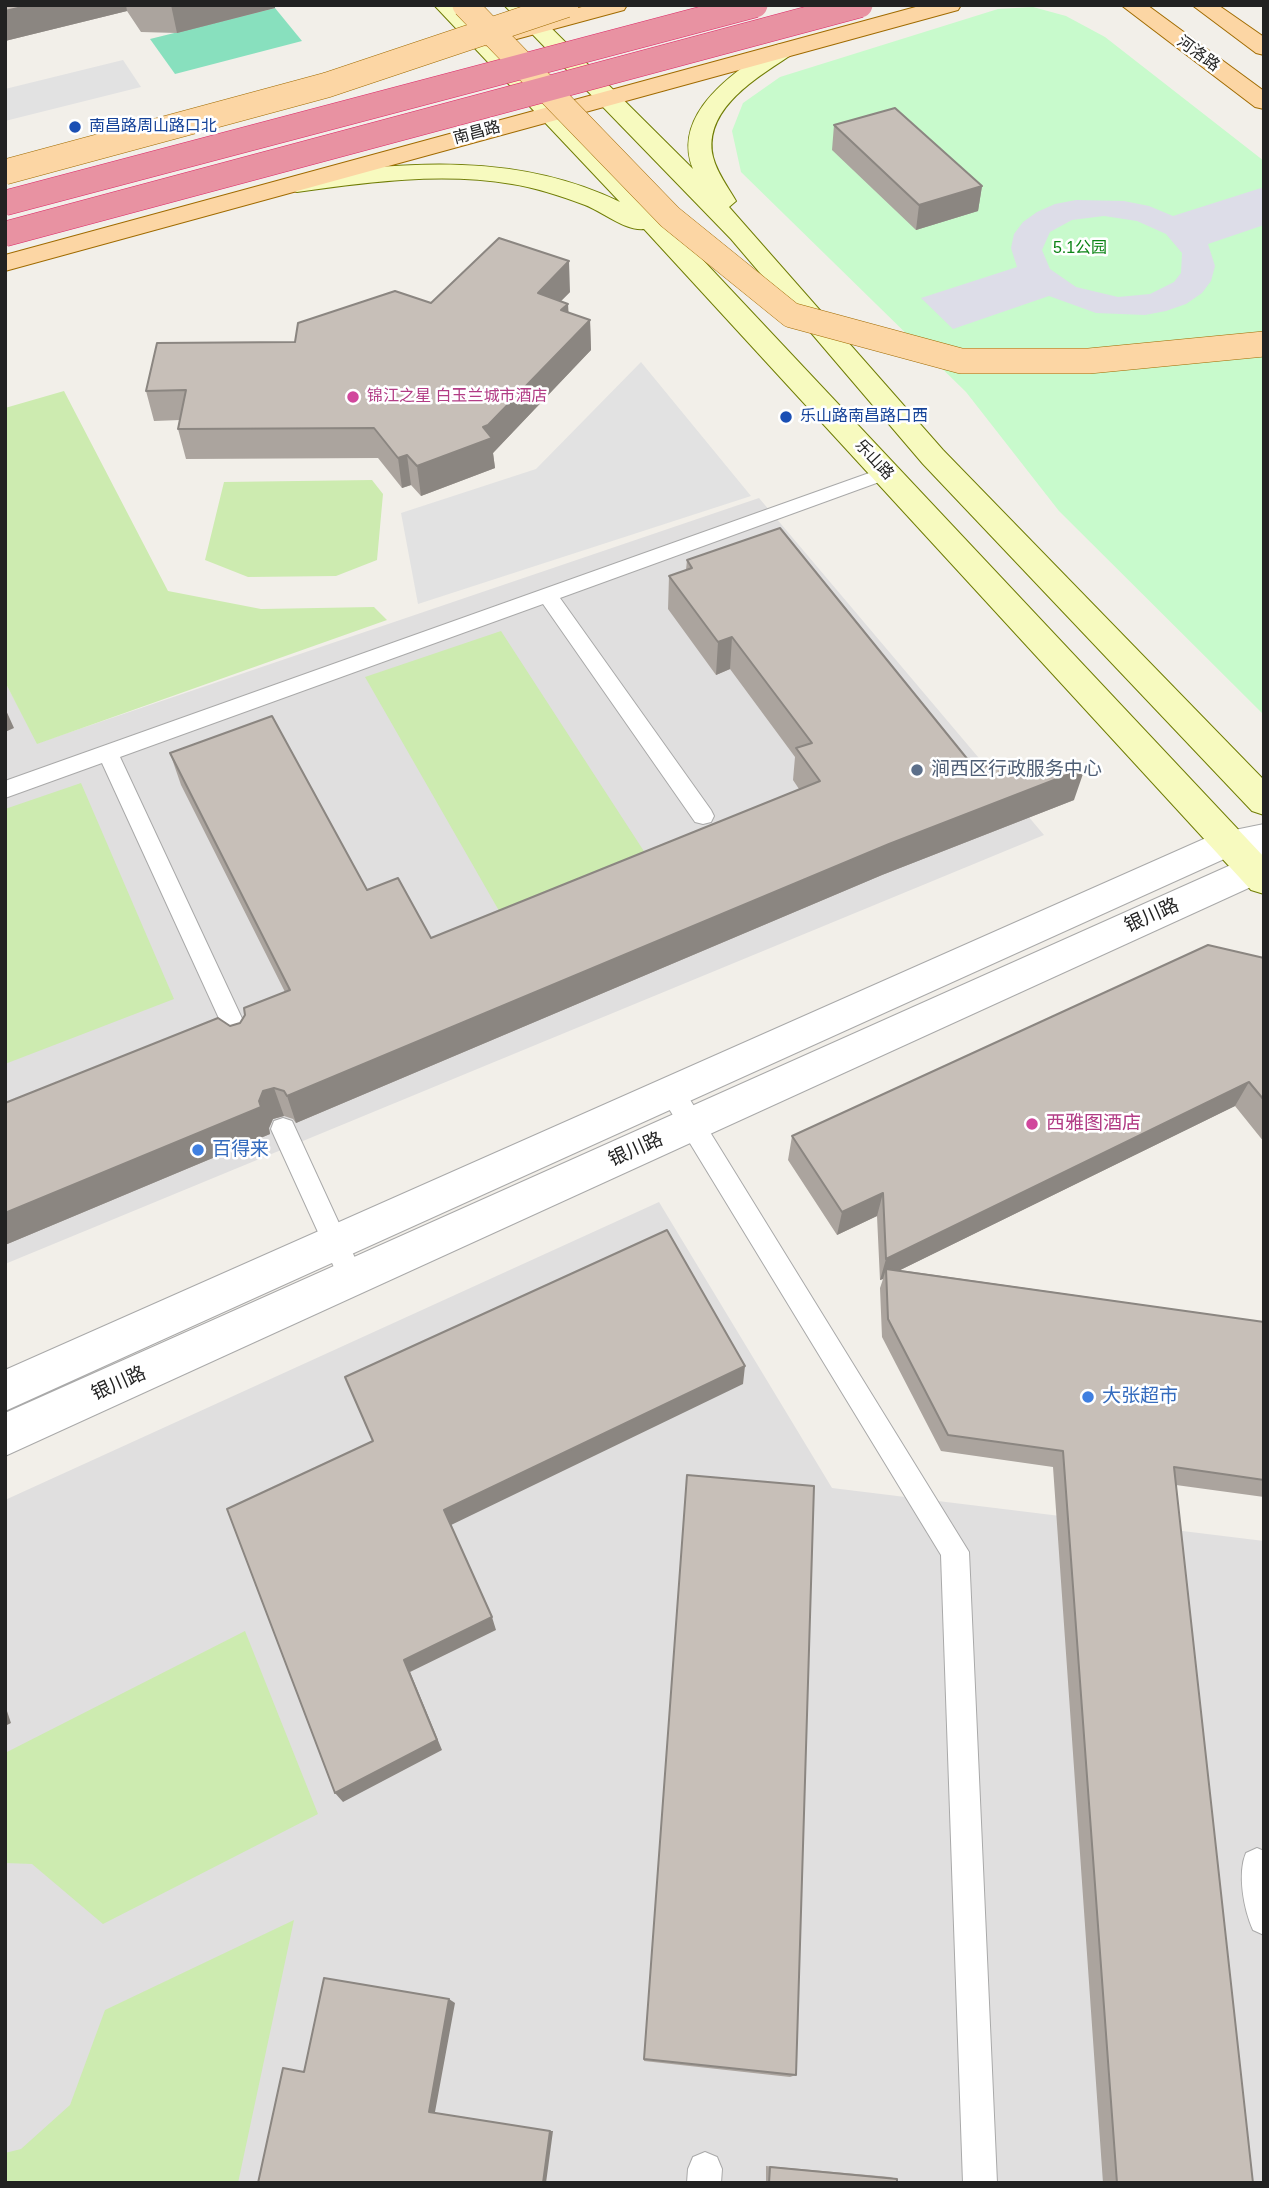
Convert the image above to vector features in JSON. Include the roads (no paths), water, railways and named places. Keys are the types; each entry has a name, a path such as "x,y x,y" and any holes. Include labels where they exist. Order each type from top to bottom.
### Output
{"highway":[{"path":"5,202 755,5"},
{"name":"南昌路","path":"5,234 860,5"}],"main road":[{"name":"乐山路","path":"444,5 551,113 886,473 1255,858"},
{"name":"乐山路","path":"459,5 481,42"},
{"path":"465,5 670,217 791,314 961,361 1089,360 1264,344"},
{"path":"515,5 610,98 740,233 933,457 1264,802"},
{"path":"5,171 327,85 566,5"},
{"path":"5,171 616,5"},
{"name":"南昌路","path":"5,263 950,5"},
{"name":"河洛路","path":"1132,5 1264,102"},
{"path":"1203,5 1264,48"},
{"path":"740,233 699,152 704,123 738,81 783,50"},
{"path":"292,184 412,170 468,169 527,177 588,196 667,237"}],"street":[{"name":"银川路","path":"5,1391 672,1092 1255,858"},
{"name":"银川路","path":"5,1435 692,1124 1255,858"}],"lane":[{"path":"5,790 886,473"},
{"path":"548,596 703,816"},
{"path":"108,753 242,1042"},
{"path":"672,1092 955,1552 981,2183"},
{"path":"283,1129 352,1279"},
{"path":"1264,1874 1257,1864 1264,1919"}],"place":[{"name":"南昌路周山路口北","path":"75,127"},
{"name":"锦江之星 白玉兰城市酒店","path":"353,397"},
{"name":"乐山路南昌路口西","path":"786,417"},
{"name":"涧西区行政服务中心","path":"917,770"},
{"name":"西雅图酒店","path":"1032,1124"},
{"name":"百得来","path":"198,1150"},
{"name":"大张超市","path":"1088,1397"}],"park label":[{"name":"5.1公园","path":"1080,249"}]}
